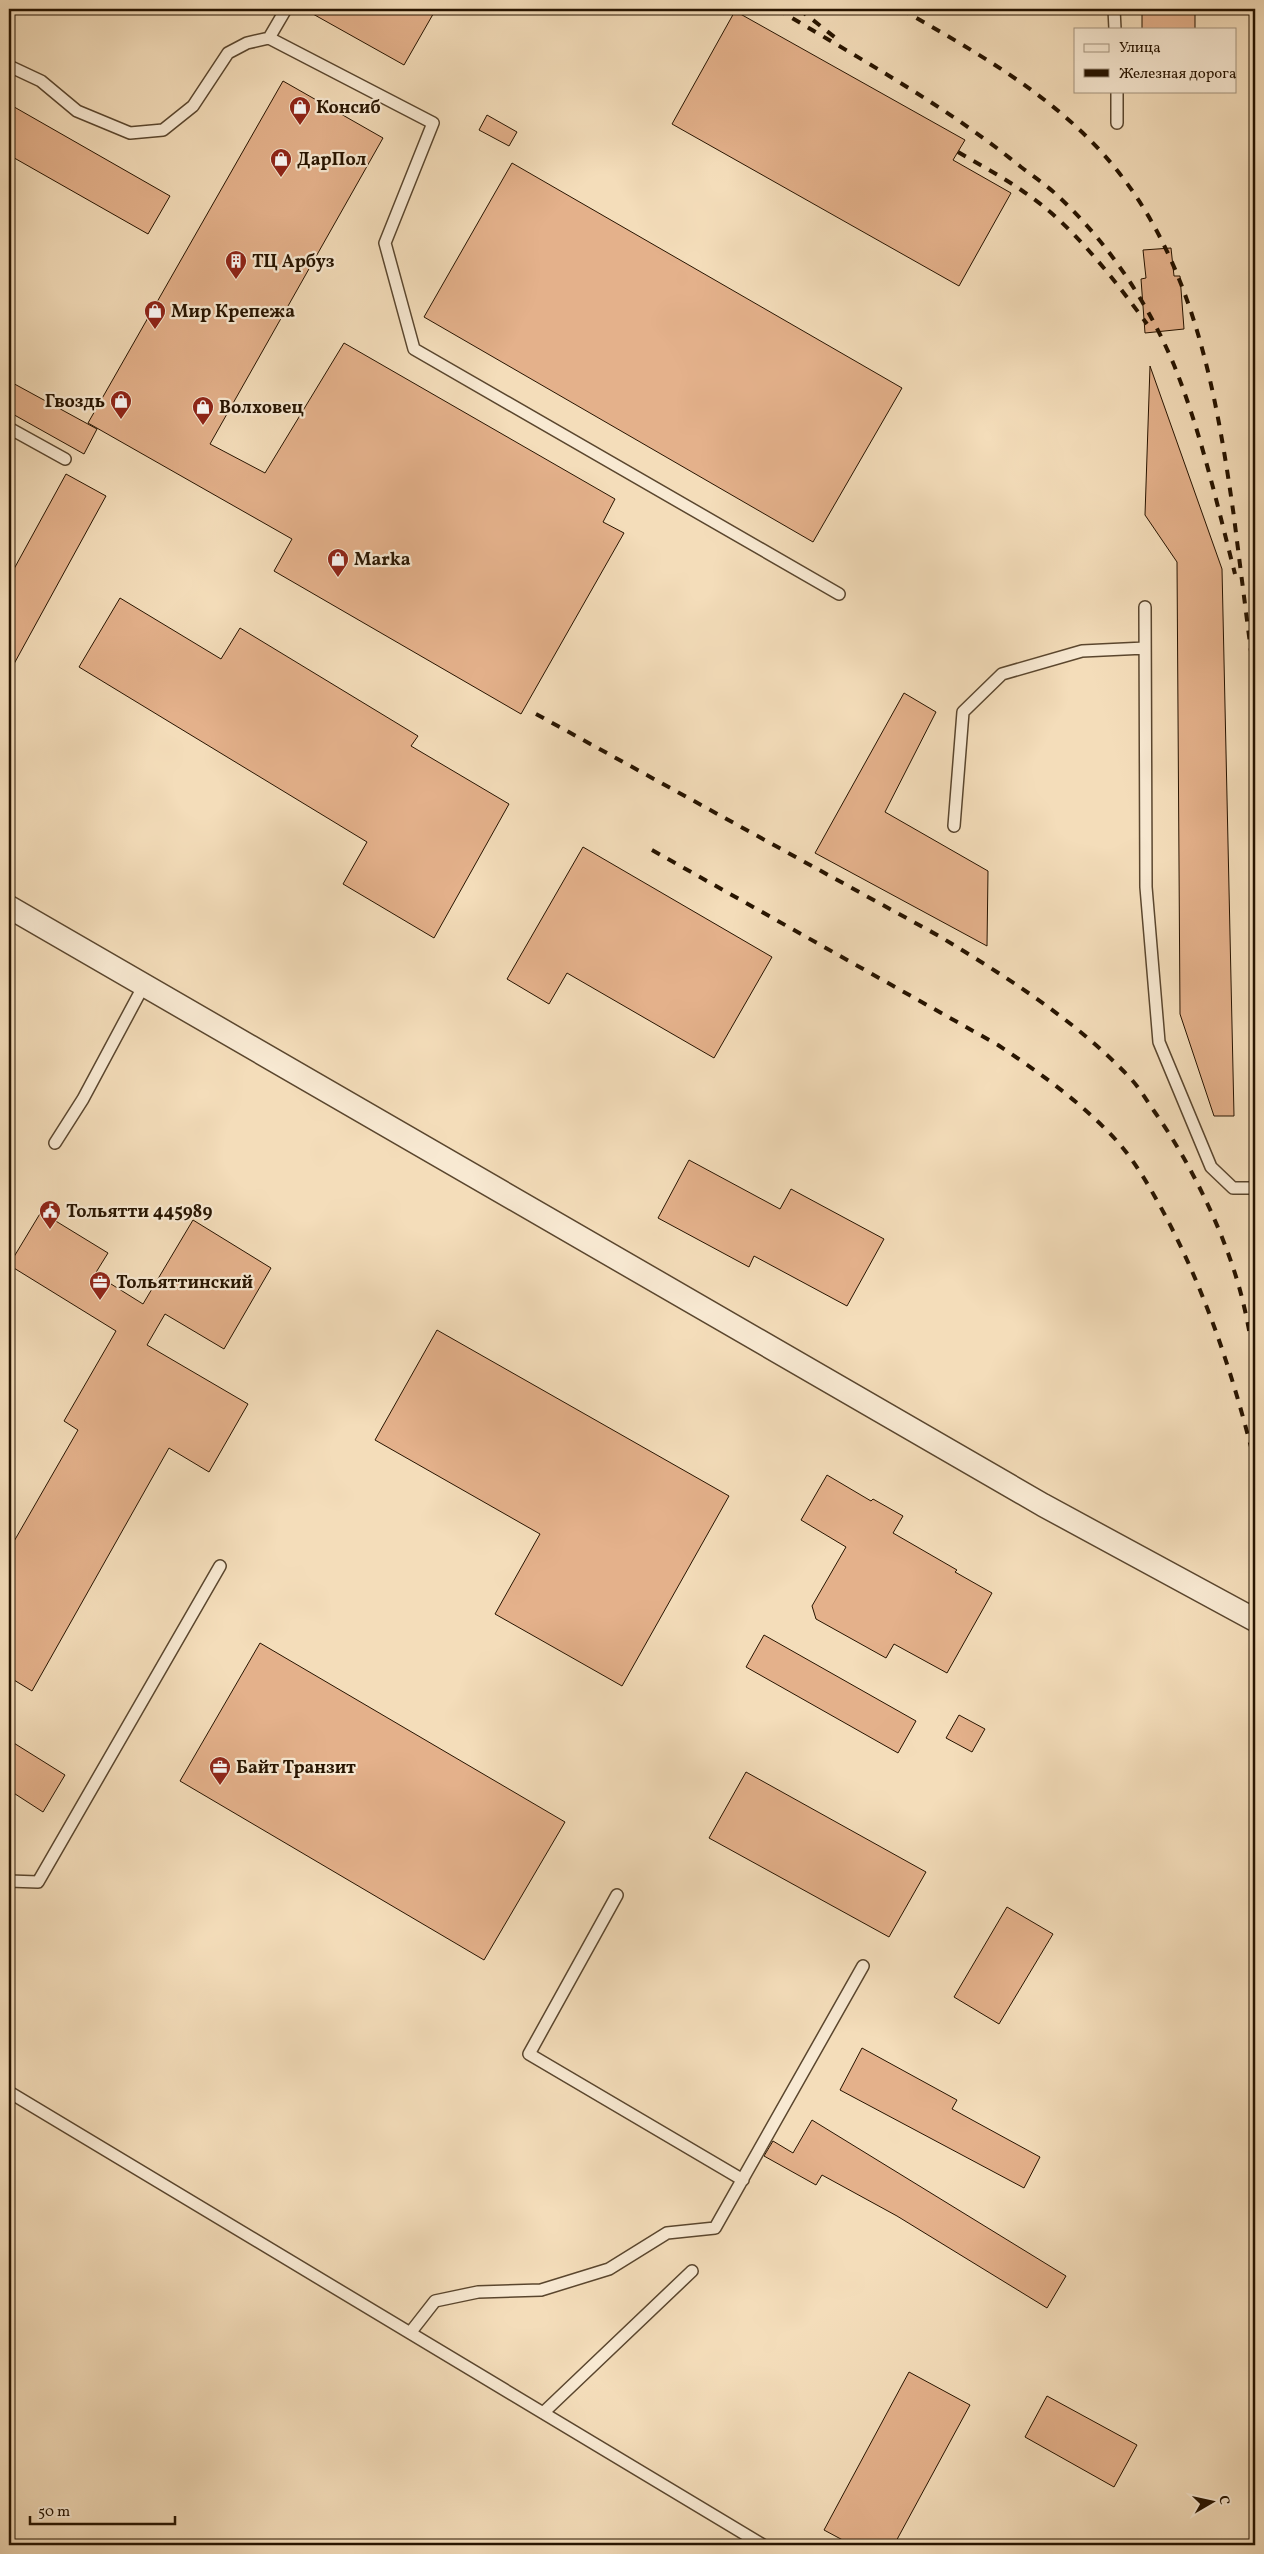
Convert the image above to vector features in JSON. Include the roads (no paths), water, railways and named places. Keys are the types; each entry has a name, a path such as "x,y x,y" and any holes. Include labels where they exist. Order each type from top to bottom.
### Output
{"street":[{"path":"9,906 1043,1505 1255,1620"}],"lane":[{"path":"269,38 286,9"},
{"path":"1114,9 1115,28"},
{"path":"9,66 40,81 77,111 86,115 130,133 163,130 193,106 228,53 247,43 269,38 433,123 385,243 414,349 839,594"},
{"path":"1117,92 1118,123"},
{"path":"9,428 65,459"},
{"path":"1145,607 1146,887 1159,1042 1211,1167 1233,1188 1255,1188"},
{"path":"954,826 963,712 1002,674 1082,651 1145,648"},
{"path":"55,1143 83,1099 144,985"},
{"path":"9,1881 38,1882 220,1566"},
{"path":"618,1895 529,2054 743,2180"},
{"path":"410,2333 435,2301 478,2292 541,2290 609,2269 667,2233 715,2228 863,1966"},
{"path":"9,2092 763,2545"},
{"path":"543,2413 692,2271"}],"railway":[{"path":"777,9 933,103 963,124 1051,190 1095,235 1126,276 1139,297 1164,342 1174,365 1200,442 1235,574"},
{"path":"799,9 837,39"},
{"path":"901,9 1001,69 1025,85 1070,121 1091,141 1125,180 1152,223 1175,269 1207,366 1218,416 1234,517 1255,683"},
{"path":"958,152 1000,176 1058,219 1091,253 1147,324"},
{"path":"536,714 939,936 1016,984 1065,1020 1111,1059 1135,1084 1168,1132 1207,1202 1236,1278 1245,1309 1255,1361"},
{"path":"652,850 998,1045 1060,1089 1103,1126 1137,1167 1161,1207 1181,1246 1218,1337 1255,1463"}],"place":[{"name":"Консиб","path":"300,126"},
{"name":"ДарПол","path":"281,178"},
{"name":"ТЦ Арбуз","path":"236,280"},
{"name":"Мир Крепежа","path":"155,330"},
{"name":"Гвоздь","path":"121,420"},
{"name":"Волховец","path":"203,426"},
{"name":"Marka","path":"338,578"},
{"name":"Тольятти 445989","path":"50,1230"},
{"name":"Тольяттинский","path":"100,1301"},
{"name":"Байт Транзит","path":"220,1786"}]}
